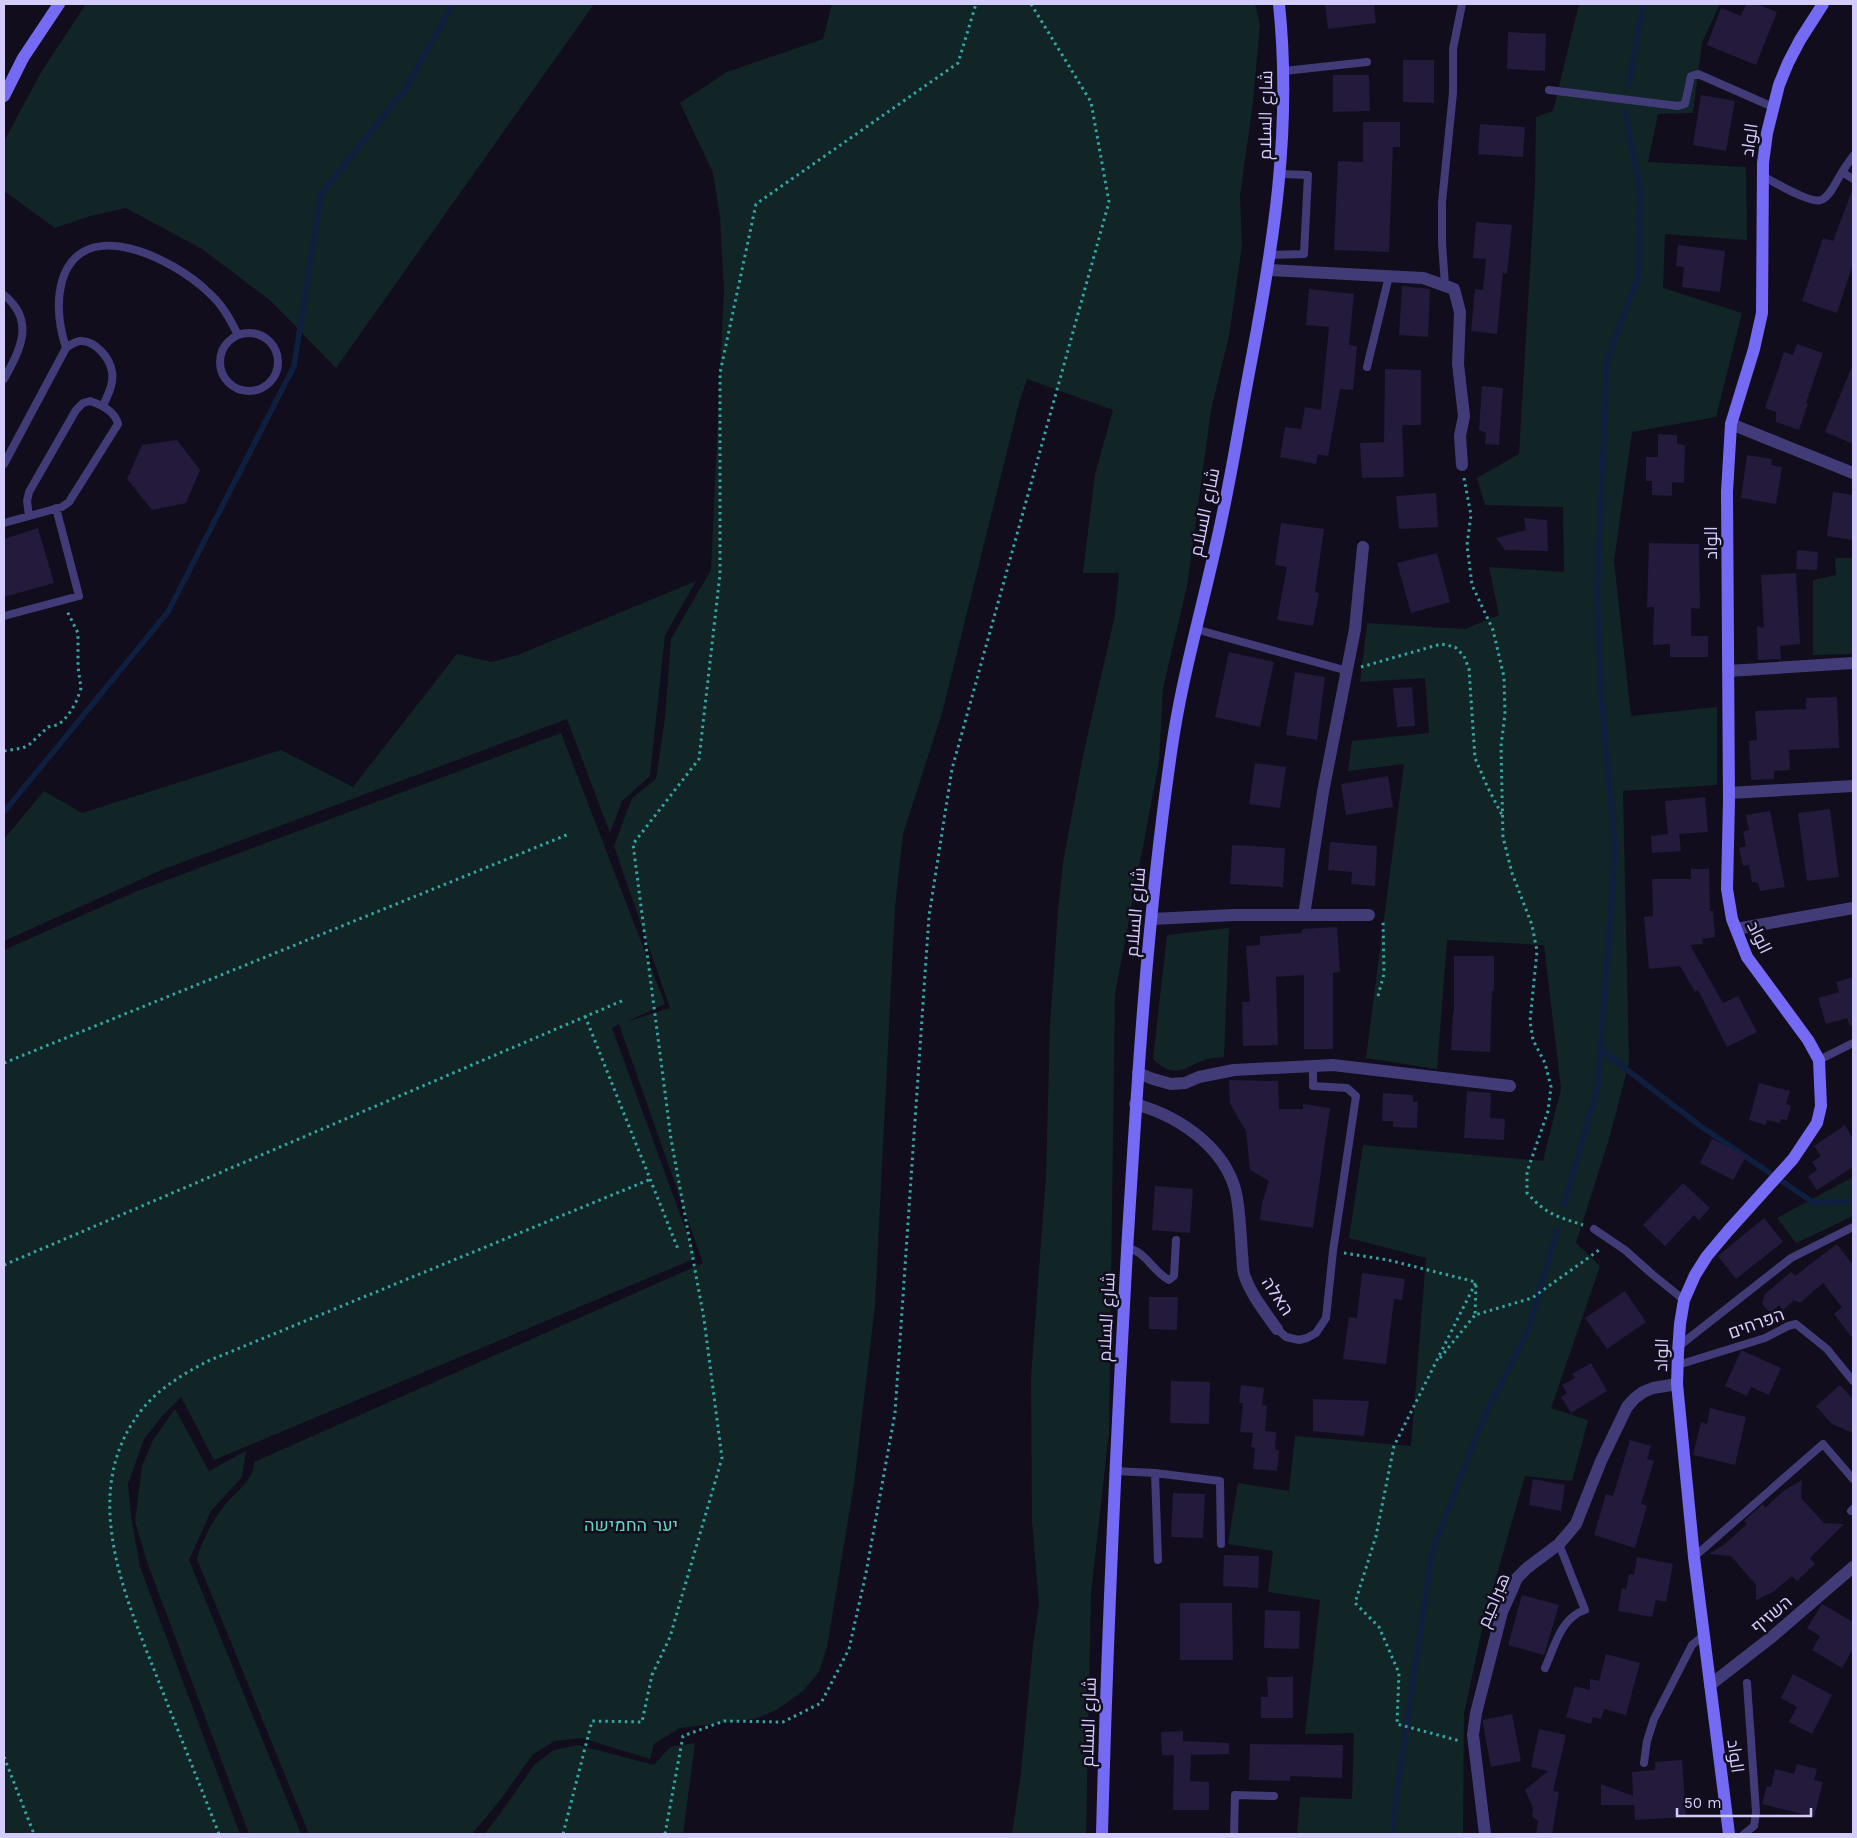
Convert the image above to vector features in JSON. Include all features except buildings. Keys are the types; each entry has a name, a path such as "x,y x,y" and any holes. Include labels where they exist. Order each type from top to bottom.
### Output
{"main road":[{"path":"4,96 23,58 59,4"},
{"name":"شارع السلام","path":"1102,1834 1105,1703 1127,1248 1138,1073 1152,919 1163,810 1181,689 1222,517 1268,270 1281,174 1284,124 1284,71 1279,4"},
{"name":"الواد","path":"1729,1834 1694,1557 1677,1384 1678,1346 1684,1300 1695,1275 1707,1256 1793,1159 1817,1124 1821,1106 1819,1060 1808,1040 1747,957 1736,929 1727,889 1729,793 1727,492 1731,424 1754,349 1762,313 1763,176 1766,133 1788,63 1823,4"}],"street":[{"path":"1268,270 1423,278 1454,289 1460,312 1458,364 1464,416 1460,436 1462,465"},
{"path":"1731,424 1853,473"},
{"path":"1304,915 1322,792 1355,629 1363,547"},
{"path":"1728,671 1853,663"},
{"path":"1729,793 1853,786"},
{"path":"1736,929 1853,908"},
{"path":"1152,919 1233,915 1368,915"},
{"path":"1138,1073 1153,1080 1171,1084 1185,1083 1199,1077 1234,1070 1333,1066 1510,1086"},
{"name":"האלה","path":"1136,1104 1154,1109 1174,1120 1209,1145 1224,1164 1232,1180 1238,1201 1244,1275 1255,1299 1276,1329"},
{"name":"هبراحيم","path":"1485,1834 1474,1744 1475,1720 1479,1695 1502,1612 1517,1578 1559,1544 1576,1524 1601,1461 1634,1399 1653,1388 1677,1384"},
{"name":"השזיף","path":"1710,1685 1773,1636 1853,1567"}],"lane":[{"path":"1445,286 1442,202 1453,93 1454,49 1462,4"},
{"path":"1284,71 1366,62"},
{"path":"1548,90 1678,106 1685,104 1691,76 1698,74 1773,107"},
{"path":"1763,176 1812,200 1821,200 1828,194 1853,156"},
{"path":"1842,172 1853,179"},
{"path":"1270,255 1304,254 1308,175 1281,174"},
{"path":"66,348 59,318 60,288 64,274 71,262 81,253 94,247 110,245 130,248 145,253 185,273 217,301 226,312 238,335"},
{"path":"1367,367 1389,276"},
{"path":"4,295 13,304 20,316 23,334 18,353 4,379"},
{"path":"247,333 260,336 268,340 276,352 278,361 276,374 271,382 251,392 238,389 230,384 222,373 220,360 222,351 230,340 238,335 247,333"},
{"path":"4,464 66,348 74,343 82,341 102,351 109,360 112,372 112,385 103,406"},
{"path":"4,524 62,507 73,497 118,424 116,418 103,406 90,401 76,410 29,492 27,501 29,516"},
{"path":"4,616 79,596 56,508"},
{"path":"1195,629 1348,670"},
{"path":"1819,1060 1853,1043"},
{"name":"האלה","path":"1276,1329 1286,1337 1299,1340 1316,1333 1326,1318 1333,1251 1356,1096 1347,1088 1313,1086 1313,1066"},
{"path":"1678,1346 1791,1258 1853,1227"},
{"path":"1594,1229 1625,1250 1684,1300"},
{"path":"1127,1248 1140,1252 1157,1271 1169,1280 1174,1276 1176,1240"},
{"name":"הפרחים","path":"1678,1364 1765,1338 1796,1324 1827,1349 1853,1382"},
{"path":"1694,1557 1823,1444 1853,1479"},
{"path":"1115,1471 1155,1472 1220,1481 1221,1544"},
{"path":"1155,1472 1158,1560"},
{"path":"1545,1668 1560,1634 1570,1618 1578,1612 1585,1610 1559,1544"},
{"path":"1644,1763 1647,1741 1654,1719 1692,1645 1704,1635"},
{"path":"1744,1834 1754,1826 1756,1812 1747,1683"},
{"path":"1234,1834 1235,1795 1274,1796"}],"path":[{"path":"563,1834 592,1721 642,1722 652,1675 673,1628 722,1458 704,1319 671,1139 633,844 699,759 720,574 720,373 756,204 958,63 976,4"},
{"path":"665,1834 683,1736 724,1721 783,1722 821,1703 849,1649 866,1572 895,1413 929,916 952,769 1109,202 1091,102 1031,4"},
{"path":"1462,465 1471,515 1467,545 1472,585 1493,630 1504,677 1505,714 1501,746 1503,837 1512,873 1532,925 1537,952 1530,1021 1533,1040 1544,1064 1551,1087 1548,1110 1527,1172 1527,1193 1540,1208 1550,1214 1594,1229"},
{"path":"4,751 23,748 30,744 48,727 63,721 78,700 81,688 78,667 78,633 61,601"},
{"path":"1348,670 1441,644 1455,648 1464,656 1469,670 1475,758 1486,786 1503,816"},
{"path":"4,1063 569,834"},
{"path":"1368,915 1383,913 1384,974 1378,996"},
{"path":"4,1264 624,1000"},
{"path":"585,1016 678,1248"},
{"path":"219,1834 130,1609 118,1570 111,1534 109,1503 112,1474 119,1449 130,1426 144,1406 162,1389 208,1361 651,1179"},
{"path":"1435,1364 1475,1315 1532,1298 1611,1242"},
{"path":"1333,1251 1388,1260 1476,1282"},
{"path":"1475,1315 1476,1282"},
{"path":"1474,1744 1397,1724 1399,1673 1379,1627 1355,1603 1376,1536 1394,1446 1476,1282"},
{"path":"4,1757 34,1834"}],"green space":[{"path":"86,4 594,4 336,368 271,301 202,249 126,208 90,216 55,228 4,191 4,141 43,69"},
{"name":"יער החמישה","path":"832,4 1255,4 1260,24 1253,102 1240,196 1242,245 1229,336 1211,410 1187,586 1163,688 1159,762 1115,994 1109,1432 1091,1593 1086,1834 1012,1834 1021,1773 1033,1645 1039,1605 1032,1520 1031,1378 1046,1175 1050,1025 1058,911 1063,862 1084,751 1115,615 1119,573 1083,573 1095,474 1113,410 1027,379 1019,403 942,713 903,834 895,906 875,1305 854,1484 827,1647 819,1672 803,1691 778,1709 755,1719 680,1728 654,1744 650,1759 582,1738 555,1741 533,1754 501,1799 472,1834 309,1834 197,1559 212,1525 224,1506 248,1480 254,1462 703,1263 619,1024 612,1028 696,1258 214,1460 181,1397 163,1415 144,1439 128,1484 131,1516 140,1567 240,1834 4,1834 4,950 135,892 561,733 665,1004 626,1022 670,1008 614,846 632,798 656,779 665,718 671,639 711,570 724,289 720,217 713,173 680,103 727,72 823,39"},
{"path":"1579,4 1720,4 1702,42 1693,113 1658,114 1648,162 1746,167 1747,240 1665,234 1663,288 1742,313 1716,417 1632,432 1614,561 1631,716 1717,707 1717,785 1623,791 1629,1063 1609,1139 1576,1243 1600,1266 1551,1408 1588,1420 1572,1481 1525,1476 1485,1616 1464,1714 1463,1834 1297,1834 1300,1797 1352,1799 1354,1733 1305,1734 1320,1600 1268,1592 1273,1551 1228,1544 1238,1483 1289,1491 1295,1436 1411,1446 1426,1258 1349,1238 1363,1145 1543,1161 1561,1089 1544,945 1447,940 1437,1069 1366,1058 1404,764 1348,771 1352,741 1429,733 1425,678 1360,682 1367,623 1465,629 1499,615 1489,567 1564,572 1563,507 1485,505 1477,478 1519,454 1535,185 1536,117 1553,111"},
{"path":"1835,558 1853,558 1853,654 1813,655 1813,580 1836,575"},
{"path":"696,581 665,635 650,776 622,801 610,833 567,719 164,869 4,941 4,839 44,791 82,813 281,750 353,787 457,654 491,662 518,655"},
{"path":"1229,928 1224,1057 1210,1058 1175,1071 1161,1066 1153,1059 1167,935"},
{"path":"1853,1177 1853,1216 1796,1243 1777,1218"},
{"path":"175,1409 209,1471 246,1451 242,1477 211,1511 189,1560 301,1834 249,1834 147,1562 135,1521 142,1466 153,1440"},
{"path":"695,1743 683,1834 484,1834 535,1764 554,1750 578,1745 654,1765 670,1747"}],"waterway":[{"path":"4,812 168,612 294,366 321,194 406,88 453,4"},
{"path":"1629,85 1643,4"},
{"path":"1564,1205 1598,1085 1615,850 1601,692 1597,594 1607,359 1639,275 1640,189 1625,112"},
{"path":"1600,1049 1699,1125 1814,1203 1853,1201"},
{"path":"1393,1834 1396,1798 1432,1552 1483,1419 1528,1330 1557,1230"}]}
